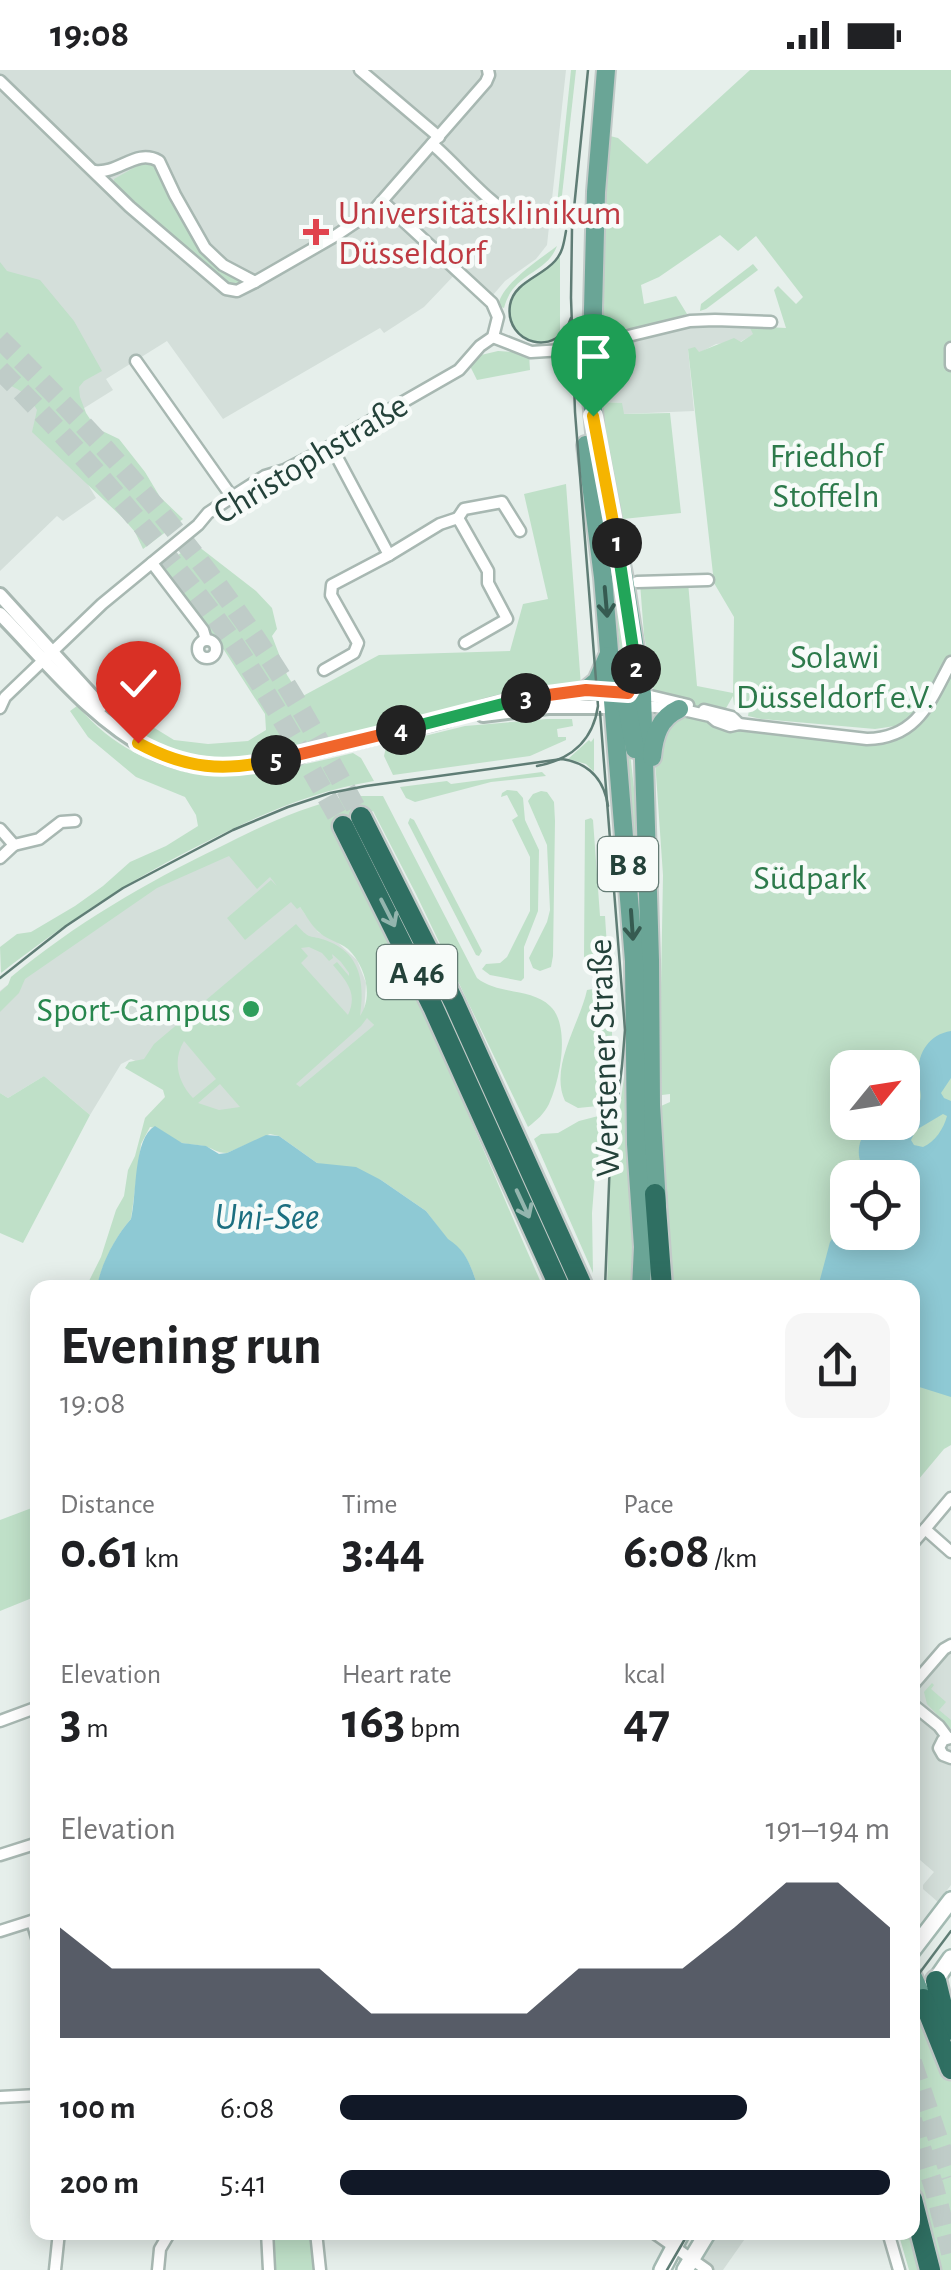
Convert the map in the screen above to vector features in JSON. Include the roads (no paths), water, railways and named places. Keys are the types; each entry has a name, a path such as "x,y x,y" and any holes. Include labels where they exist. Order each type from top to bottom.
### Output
{"highway":[{"name":"A 46","path":"556,1280 352,821 454,1002 579,1280"},
{"path":"655,1194 659,1264 664,1280"},
{"path":"550,1214 586,1280"},
{"path":"936,1981 951,2042"},
{"path":"920,2008 951,2068"},
{"path":"920,2231 930,2270"}],"main road":[{"name":"B 8","path":"578,348 586,162 596,70"},
{"name":"B 8","path":"578,348 606,70"},
{"name":"Werstener Straße","path":"578,348 614,525 637,665 627,700 641,1280"},
{"name":"Werstener Straße","path":"578,348 584,436 610,651 644,769 655,1194"},
{"path":"586,690 596,683 610,651"},
{"path":"644,769 652,762 654,740 661,724 679,709"},
{"path":"920,1935 951,1900"},
{"path":"920,1996 951,1958"},
{"path":"662,2270 684,2252"},
{"path":"675,2270 684,2252"}],"street":[{"path":"360,70 436,140 463,175 510,215 531,215"},
{"path":"0,81 130,207 226,289 237,290 335,236 383,202 486,82 488,70"},
{"path":"95,171 106,172 141,156 159,160 206,248 223,264 255,282"},
{"path":"383,202 495,306 498,321 493,337 530,352 578,348 690,322 771,322"},
{"name":"Christophstraße","path":"0,708 5,697 102,604 198,526 208,513 265,476 286,470 332,446 452,375 493,337"},
{"path":"951,348 951,365"},
{"path":"135,365 232,497"},
{"path":"332,446 389,554"},
{"path":"324,670 354,653 358,643 331,595 332,585 440,524 458,518 464,509 502,502 520,531"},
{"path":"458,518 488,570 488,583 507,618 465,643"},
{"name":"Werstener Straße","path":"614,525 628,573 637,582 637,665"},
{"path":"152,562 203,630 206,640"},
{"path":"637,582 708,580"},
{"path":"0,595 49,656"},
{"path":"0,614 49,656 111,717 117,728 138,743 168,758 222,768 253,766 506,702 586,690 732,717 738,724 867,739 892,736 922,714 951,662"},
{"path":"446,719 627,700 682,703 711,714"},
{"path":"0,858 14,845 39,838 61,822 75,821"},
{"path":"0,828 14,845"},
{"path":"920,1535 951,1498"},
{"path":"925,1529 951,1552"},
{"path":"920,1677 951,1645"},
{"path":"0,1720 30,1710"},
{"path":"920,1711 949,1738 941,1742 940,1748 943,1756 951,1758"},
{"path":"0,1856 30,1846"},
{"path":"0,1930 30,1921"},
{"path":"0,2097 30,2095"},
{"path":"55,2270 57,2240"},
{"path":"158,2270 160,2249 165,2240"},
{"path":"267,2240 269,2270"},
{"path":"317,2240 320,2270"},
{"path":"890,2240 899,2270"},
{"path":"684,2252 707,2270"}],"water":[{"path":"951,1031 951,1078 941,1093 951,1101 951,1397 920,1387 920,1280 820,1280 830,1242 830,1250 920,1250 920,1160 860,1160 859,1147 861,1140 911,1140 923,1147 941,1130 947,1116 943,1114 920,1128 920,1062 929,1043"},
{"name":"Uni-See","path":"155,1126 182,1143 206,1146 219,1154 266,1135 279,1136 317,1163 356,1167 426,1211 464,1254 475,1280 99,1280 110,1251 131,1219 139,1154 148,1132"}],"tunnel":[{"path":"0,339 105,448 202,565 275,666 361,817"},
{"path":"0,370 114,493 213,615 272,702 343,826"},
{"path":"920,2086 951,2177"},
{"path":"920,2144 951,2253"}],"tram line":[{"path":"537,766 560,759 578,747 591,729 598,706 575,412 571,298 572,228 588,70"},
{"path":"566,231 555,261 522,285 513,297 510,318 515,329 533,342 555,339 571,318"},
{"path":"600,712 625,1030 610,1159 605,1280"},
{"path":"0,978 123,888 233,830 330,793 562,759 580,764 593,774 603,788 608,806"},
{"path":"920,1972 951,1931"},
{"path":"667,2270 684,2240"}],"place":[{"name":"Universitätsklinikum Düsseldorf","path":"316,232"},
{"name":"Sport-Campus","path":"251,1009"}],"park label":[{"name":"Friedhof Stoffeln","path":"826,475"},
{"name":"Solawi Düsseldorf e.V.","path":"835,676"},
{"name":"Südpark","path":"810,877"}]}
